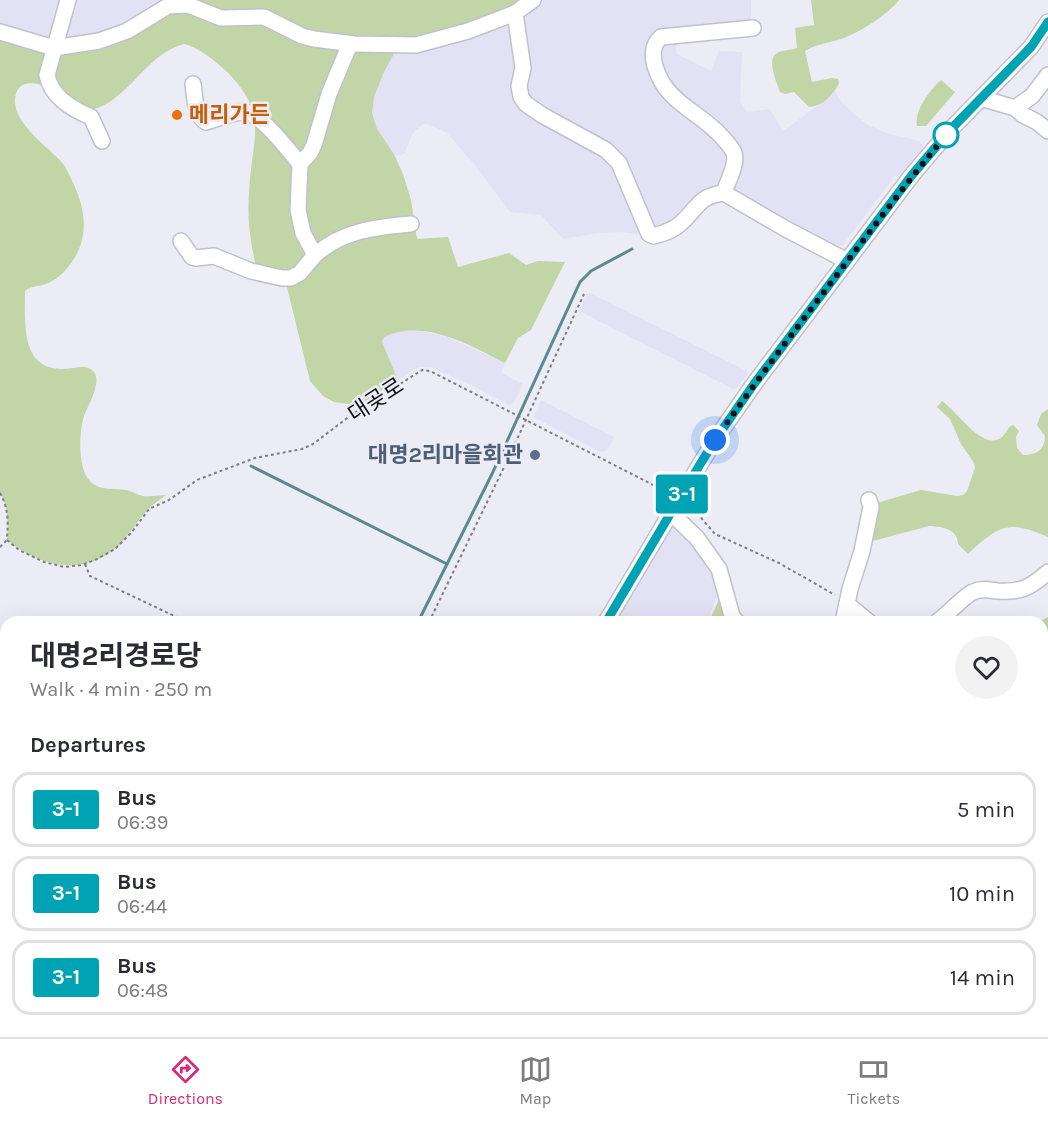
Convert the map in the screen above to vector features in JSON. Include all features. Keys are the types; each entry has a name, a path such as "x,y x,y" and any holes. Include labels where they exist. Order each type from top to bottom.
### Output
{"street":[{"path":"68,0 47,75 48,83 53,91 76,111 91,117 102,141"},
{"path":"0,32 54,48 99,41 127,31 168,6 188,5 221,18 264,17 302,36 350,44 400,46 427,43 462,33 515,13 533,0"},
{"path":"515,13 524,68 519,86 521,97 533,109 606,150 614,157 619,163 649,234 654,237 675,228 702,200 724,193 847,261"},
{"path":"610,616 682,493 754,384 912,175 981,98 1031,47 1048,22"},
{"path":"724,193 735,158 734,152 720,135 668,92 658,75 653,48 661,37 668,35 753,28"},
{"path":"315,255 303,233 298,210 300,164 314,145 329,94 350,44"},
{"path":"1015,108 1032,96 1048,75"},
{"path":"193,84 197,111 201,119 206,122 244,112 253,115 300,164"},
{"path":"981,98 1015,108 1023,116 1044,123"},
{"path":"181,240 192,257 214,256 251,271 291,278 300,273 315,255 334,241 355,232 411,224"},
{"path":"844,616 862,551 871,507 869,500"},
{"path":"671,513 697,538 719,569 732,616"},
{"path":"946,616 971,592 1020,591 1032,586 1048,572"},
{"path":"847,604 862,616"}],"path":[{"path":"432,616 584,294"},
{"name":"대곶로","path":"7,540 19,550 44,562 64,567 85,564 115,549 132,532 149,508 168,500 196,480 244,461 302,449 313,444 350,416 422,370 430,371 525,421 682,493"},
{"path":"0,493 6,504 8,519 7,540 0,548"},
{"path":"682,493 715,534 779,563 823,587 847,604"},
{"path":"85,564 90,576 174,616"}],"shaded area":[{"path":"0,0 187,0 127,31 54,48 0,33"},
{"path":"539,0 751,0 751,30 678,41 677,54 711,71 719,51 742,52 740,102 747,112 770,109 783,131 835,91 842,103 866,124 886,133 919,141 923,145 922,150 900,178 895,176 842,246 834,246 807,234 761,204 728,189 654,231 636,234 599,233 563,239 541,215 510,212 447,133 423,124 413,133 404,154 399,156 394,154 377,129 372,113 374,97 395,52"},
{"path":"590,293 747,371 747,375 738,387 733,389 579,311 586,295"},
{"path":"417,330 447,337 505,363 501,373 523,384 513,404 509,405 430,367 419,367 398,380 381,342 390,334"},
{"path":"541,400 614,437 607,450 601,452 533,417"},
{"path":"671,529 684,531 710,561 720,588 709,616 619,616"}],"green space":[{"path":"187,0 523,0 504,11 395,52 374,97 372,113 377,129 394,154 403,174 411,200 417,239 448,237 458,267 509,253 526,265 538,261 565,262 531,330 518,338 505,363 446,336 430,332 399,332 384,337 382,342 398,380 363,403 355,405 334,402 323,396 310,381 284,275 258,267 255,262 248,211 255,128 254,115 249,101 226,71 201,51 184,44 158,57 116,97 91,110 53,89 31,83 23,85 17,91 15,102 17,112 30,132 65,167 82,206 84,227 80,248 66,270 57,278 25,291 26,333 29,346 43,365 56,369 84,367 94,372 95,388 84,416 80,440 83,469 91,482 103,488 126,490 143,496 166,495 148,509 121,544 103,557 89,563 75,565 46,562 19,549 7,540 8,521 0,493 0,33 54,48 99,41"},
{"path":"811,0 899,0 872,23 855,33 805,51 812,82 832,78 838,79 839,83 827,99 819,105 809,107 794,92 785,94 780,92 772,60 781,51 797,48 795,28 814,25"},
{"path":"941,80 955,92 926,126 917,126 920,107"},
{"path":"942,401 984,438 993,441 1002,437 1013,425 1019,431 1016,437 1017,448 1023,455 1036,453 1043,445 1045,436 1037,425 1041,414 1048,409 1048,537 1023,528 1005,528 988,537 968,554 958,544 952,532 939,527 929,526 873,541 868,540 877,503 921,490 957,496 967,491 975,468 974,463 961,444 950,419 937,407"},
{"path":"722,599 726,616 711,616 719,600"}],"waterway":[{"path":"421,616 492,474 580,282 591,271 632,249"},
{"path":"251,466 447,564"}],"bus line":[{"name":"3-1","path":"610,616 715,440 754,384 912,175 952,128 1031,47 1048,22"}],"place":[{"name":"메리가든","path":"177,115"},
{"name":"대명2리마을회관","path":"535,455"}],"route":[{"path":"715,440 754,384 912,175 952,128 946,135"}]}
